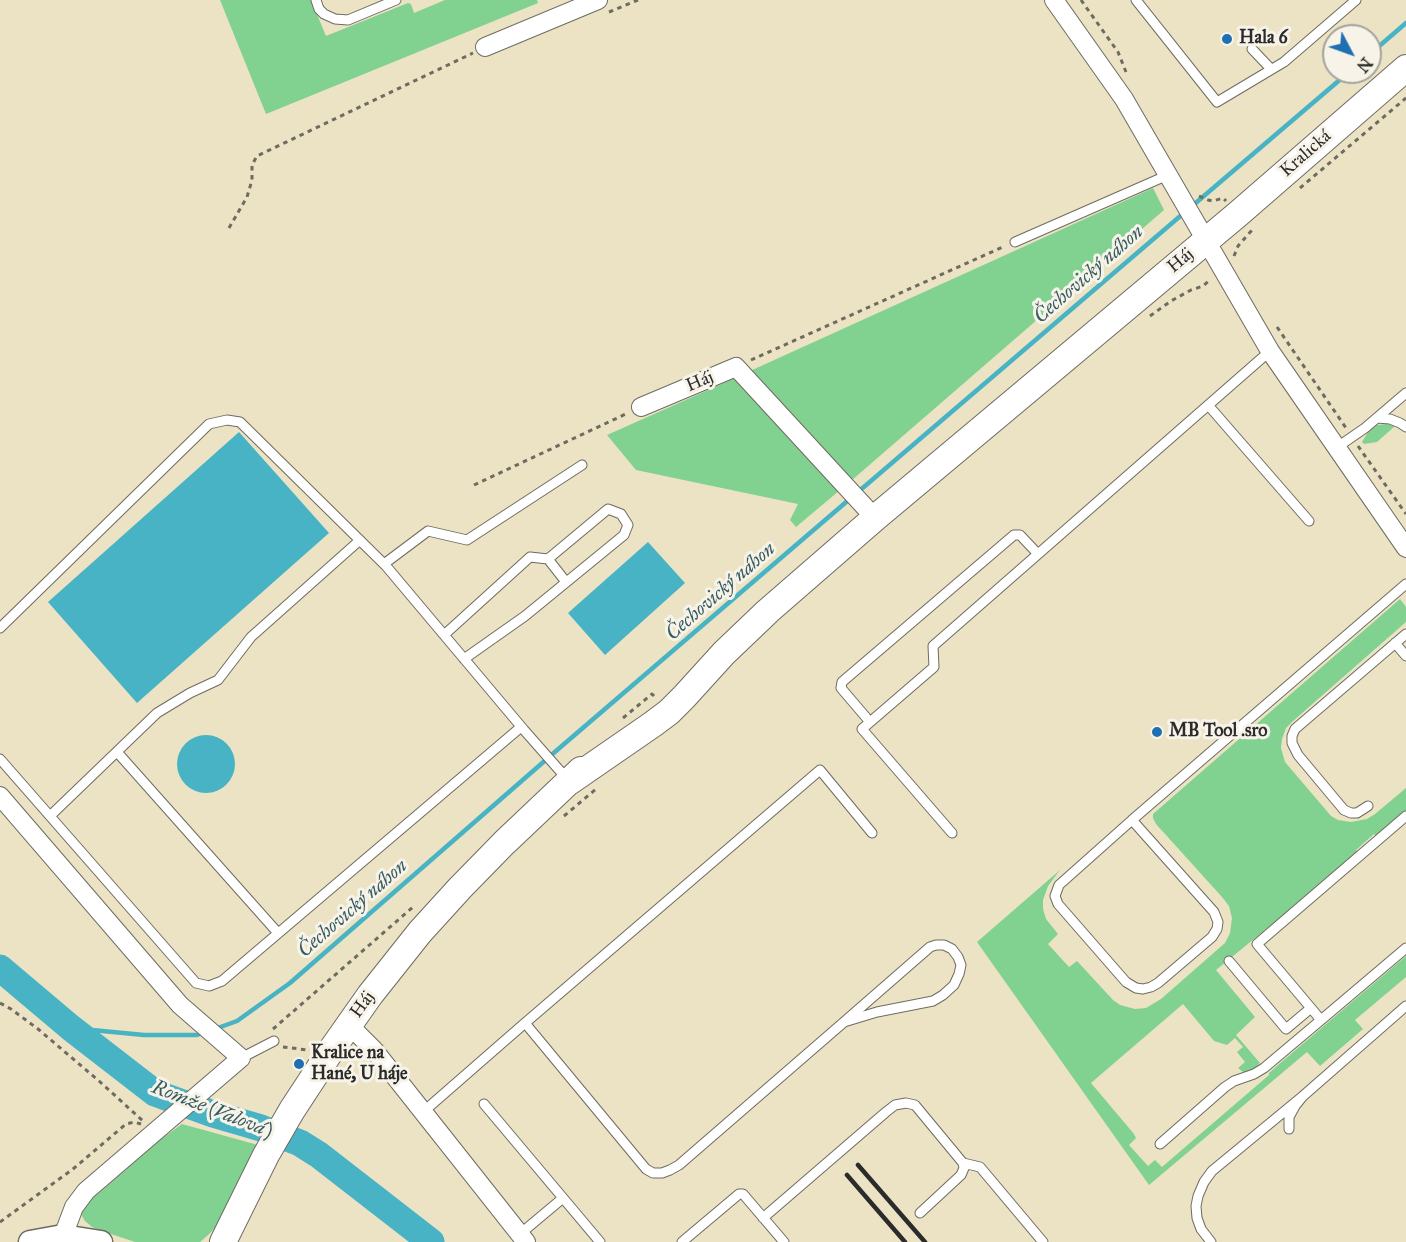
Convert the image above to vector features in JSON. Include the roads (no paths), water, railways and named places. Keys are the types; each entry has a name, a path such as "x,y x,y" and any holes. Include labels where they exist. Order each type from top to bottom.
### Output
{"main road":[{"name":"Kralická","path":"1200,231 1406,68"},
{"name":"Háj","path":"349,1024 395,963 441,908 504,843 562,773 598,753 748,624 768,611 867,509 1200,231"},
{"path":"223,1242 266,1155 292,1110 349,1024"}],"street":[{"path":"485,47 573,4 598,0"},
{"path":"1054,0 1124,99 1168,175 1190,198 1200,231"},
{"name":"Háj","path":"1200,231 1270,351 1406,548"},
{"name":"Háj","path":"641,407 736,367 867,509"},
{"path":"0,796 180,1005 241,1058 80,1197 63,1236"},
{"name":"Háj","path":"349,1024 374,1050 523,1238"},
{"path":"30,1242 63,1236 101,1242"}],"lane":[{"path":"316,0 319,9 324,14 335,19 348,20 396,0"},
{"path":"1136,0 1217,102 1284,62 1356,0"},
{"path":"1252,49 1271,69"},
{"path":"1015,242 1168,175"},
{"path":"952,833 862,729 934,667 933,646 1270,351"},
{"path":"1336,448 1406,393"},
{"path":"1208,405 1309,521"},
{"path":"1377,418 1390,419 1406,427"},
{"path":"0,628 209,424 227,420 240,422 384,564 562,773"},
{"path":"384,564 428,531 467,540 582,465"},
{"path":"464,659 525,616 624,535 628,525 621,514 608,509 548,559"},
{"path":"870,722 841,688 842,682 1014,535 1020,535 1038,554"},
{"path":"50,816 157,713 190,693 218,680 251,637 360,540"},
{"path":"444,635 530,557 548,559 566,582"},
{"path":"1132,820 1214,912 1218,922 1212,937 1158,983 1143,989 1133,987 1126,982 1058,904 1054,896 1059,885 1132,820 1406,584"},
{"path":"1368,806 1357,813 1344,810 1298,755 1292,743 1292,736 1295,729 1406,634"},
{"path":"1395,643 1406,656"},
{"path":"0,759 196,983 208,986 222,981 521,727"},
{"path":"117,752 278,933"},
{"path":"423,1112 820,770 872,833"},
{"path":"1321,1020 1257,944 1406,816"},
{"path":"525,1023 646,1169 658,1174 679,1165 930,947 944,945 958,957 961,970 957,980 938,998 844,1022"},
{"path":"1160,1144 1225,1087 1264,1068 1406,948"},
{"path":"1229,961 1283,1032 1311,1008"},
{"path":"1211,1242 1201,1228 1196,1206 1204,1182 1212,1171 1303,1096 1406,1006"},
{"path":"241,1058 274,1041"},
{"path":"1289,1129 1288,1117 1303,1096"},
{"path":"763,1218 886,1112 906,1103 915,1105 963,1163 980,1167 1043,1242"},
{"path":"484,1104 600,1242"},
{"path":"920,1212 961,1175 963,1163"},
{"path":"682,1242 739,1194 743,1194 784,1242"},
{"path":"523,1238 563,1198"}],"water":[{"path":"239,432 329,533 137,703 48,602"},
{"path":"648,542 685,583 605,655 568,613"},
{"path":"206,735 217,737 230,748 235,764 233,775 222,788 206,793 195,791 182,780 177,764 179,753 190,740"}],"waterway":[{"name":"Čechovický náhon","path":"1382,44 1406,23"},
{"name":"Čechovický náhon","path":"1191,207 1335,84"},
{"name":"Čechovický náhon","path":"858,492 1185,212"},
{"name":"Čechovický náhon","path":"215,1029 237,1021 290,983 852,497"},
{"name":"Romže (Valová)","path":"0,968 71,1028 155,1093 300,1143 319,1155 431,1242"},
{"name":"Čechovický náhon","path":"71,1028 144,1035 197,1035 204,1032"}],"railway":[{"path":"858,1165 925,1242"},
{"path":"847,1175 905,1242"}],"place":[{"name":"Hala 6","path":"1227,39"},
{"name":"MB Tool .sro","path":"1157,732"},
{"name":"Kralice na Hané, U háje","path":"299,1064"}]}
